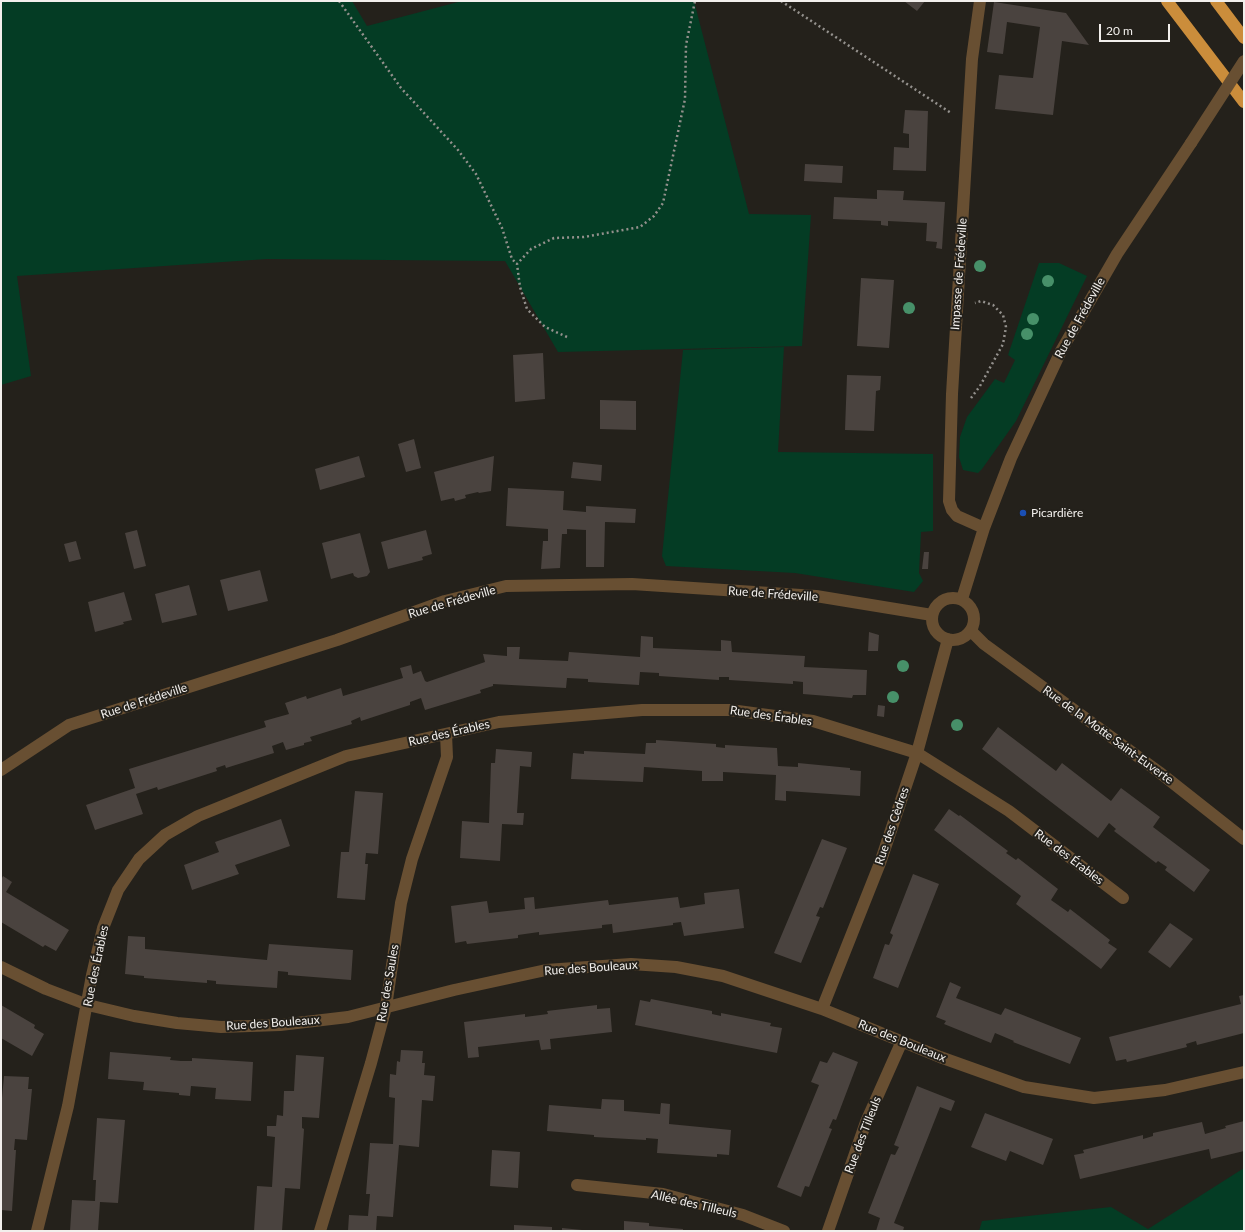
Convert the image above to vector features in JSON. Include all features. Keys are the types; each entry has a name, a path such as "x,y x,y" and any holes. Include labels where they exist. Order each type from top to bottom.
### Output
{"highway":[{"path":"1167,1 1244,102"},
{"path":"1216,1 1244,38"}],"street":[{"name":"Impasse de Frédeville","path":"980,1 972,59 952,408 949,501 952,510 957,516 984,528"},
{"name":"Rue de Frédeville","path":"962,599 984,528 1011,458 1061,351 1117,254 1244,61"},
{"name":"Rue de Frédeville","path":"1,770 69,725 337,640 445,601 506,586 632,584 816,596 932,615"},
{"path":"955,597 962,599 972,610 974,617 974,624 971,631 966,636 952,640 938,635 931,623 933,610 937,604 942,600 955,597"},
{"name":"Rue de la Motte Saint-Euverte","path":"971,631 984,644 1160,772 1244,840"},
{"name":"Rue des Cèdres","path":"822,1009 880,863 917,753 948,639"},
{"name":"Rue des Érables","path":"37,1231 68,1106 88,1005 92,976 103,928 118,890 139,859 165,835 198,816 346,756 499,722 642,710 730,710 813,721 917,753 1009,811 1123,898"},
{"name":"Rue des Saules","path":"320,1231 371,1063 386,1007 401,903 412,859 447,758 446,734"},
{"name":"Rue des Bouleaux","path":"1,967 46,989 88,1005 177,1024 221,1027 280,1025 348,1017 546,970 631,964 676,968 723,976 822,1009 940,1057 1024,1087 1094,1098 1164,1090 1244,1072"},
{"name":"Rue des Tilleuls","path":"828,1231 866,1122 902,1042"},
{"name":"Allée des Tilleuls","path":"577,1185 663,1194 743,1215 784,1231"}],"path":[{"path":"339,1 401,88 458,150 476,174 502,228 512,259 517,264 520,287 527,309 545,327 567,337"},
{"path":"517,264 531,249 554,238 584,237 640,227 659,210 663,203 685,99 686,45 695,1"},
{"path":"781,1 968,125"},
{"path":"952,408 966,404 980,386 1002,344 1006,327 1003,315 993,305 981,301 968,304 957,312"}],"green space":[{"path":"1,1 352,1 367,26 462,1 694,1 749,214 811,215 802,346 558,352 505,261 267,259 17,276 31,376 1,385"},
{"path":"1039,263 1059,263 1087,276 1016,421 978,473 963,470 959,457 960,437 967,417 995,379 1004,383 1015,360 1008,355"},
{"path":"784,347 778,452 933,454 933,531 921,532 919,573 923,581 914,592 795,573 666,566 662,556 683,350"},
{"path":"1244,1168 1244,1231 979,1231 982,1221 1111,1207 1148,1229"}],"building":[{"path":"904,1 925,1 917,11"},
{"path":"994,2 1066,13 1089,45 1062,41 1053,115 995,109 999,75 1033,78 1040,27 1007,22 1003,54 987,52"},
{"path":"905,110 928,111 926,171 893,170 894,147 909,148 909,134 903,133"},
{"path":"805,164 843,166 842,183 804,181"},
{"path":"877,190 904,191 903,200 945,202 942,249 936,248 937,242 926,241 927,223 888,221 888,226 881,225 881,221 833,219 834,197 877,199"},
{"path":"861,278 894,280 889,348 857,346"},
{"path":"543,353 545,399 515,402 513,355"},
{"path":"847,375 881,376 880,390 876,391 874,431 845,430"},
{"path":"600,400 636,401 636,430 600,429"},
{"path":"414,439 421,468 406,472 398,444"},
{"path":"359,456 365,477 320,490 315,469"},
{"path":"494,456 491,491 465,495 466,498 455,501 454,498 441,501 434,472"},
{"path":"573,462 602,465 601,481 571,478"},
{"path":"508,488 564,491 563,510 586,512 586,506 636,509 635,523 605,522 604,567 586,567 586,530 567,529 567,534 562,534 560,568 541,569 543,541 548,541 548,529 506,526"},
{"path":"137,530 146,566 134,569 125,533"},
{"path":"426,530 432,554 422,557 423,560 388,569 381,542"},
{"path":"360,533 370,572 367,576 358,578 354,576 353,573 331,579 322,543"},
{"path":"76,541 81,559 69,562 64,544"},
{"path":"924,552 929,552 928,569 922,569"},
{"path":"260,570 268,601 228,611 220,580"},
{"path":"189,585 197,615 162,623 155,594"},
{"path":"124,592 132,620 123,622 124,624 95,632 88,602"},
{"path":"869,632 879,635 878,651 868,651"},
{"path":"641,636 653,637 653,648 721,651 721,640 731,641 732,652 805,656 804,667 867,670 866,695 853,695 852,698 803,694 803,682 793,681 793,684 729,680 729,677 719,677 719,680 659,676 659,673 640,672 639,685 588,682 588,679 567,678 566,688 493,684 493,686 480,690 481,693 425,710 421,698 410,702 410,705 361,721 360,717 351,721 352,724 310,737 312,741 304,743 304,745 286,750 283,742 272,746 274,753 226,768 225,765 216,768 217,771 158,790 157,787 136,794 143,814 95,830 86,805 135,788 129,769 266,727 264,721 289,714 285,703 306,696 307,699 341,688 343,696 403,678 400,668 411,665 413,674 421,671 425,681 427,682 485,662 483,654 507,656 507,647 520,647 519,659 568,661 569,652 640,657"},
{"path":"878,705 885,706 884,717 877,716"},
{"path":"998,727 1056,771 1062,763 1111,801 1121,788 1160,817 1153,827 1210,870 1194,892 1165,870 1167,867 1158,861 1156,863 1114,831 1116,829 1109,823 1098,838 982,749"},
{"path":"656,740 716,744 716,747 725,748 725,745 777,748 778,766 798,767 798,763 850,768 850,770 861,771 860,796 786,791 786,801 775,800 776,775 723,772 723,781 702,781 702,771 644,767 643,782 571,779 573,753 584,754 584,751 645,754 646,743 656,743"},
{"path":"496,749 532,752 531,767 520,766 517,813 524,813 523,825 502,824 500,861 460,858 462,821 489,823 491,763 495,763"},
{"path":"355,791 383,793 378,854 366,853 365,864 368,864 365,900 337,898 341,852 349,852"},
{"path":"949,809 959,816 960,815 1008,851 1006,853 1016,860 1018,858 1058,889 1051,900 1068,912 1070,909 1110,940 1108,943 1117,949 1101,969 1016,904 1021,896 934,830"},
{"path":"281,819 290,846 235,865 239,874 192,890 184,865 219,852 215,842"},
{"path":"822,839 847,848 823,908 820,907 816,916 820,917 801,963 774,953"},
{"path":"913,874 939,884 898,988 873,978 885,944 889,945 893,935 890,933"},
{"path":"3,876 12,882 6,892 69,930 56,951 45,945 43,947 1,922 1,880"},
{"path":"739,889 744,928 684,936 681,922 673,923 673,925 613,933 612,924 602,925 602,928 539,935 539,932 518,935 518,938 467,944 466,941 455,943 451,906 487,901 489,913 525,909 524,898 534,897 535,909 608,900 609,905 678,897 680,908 705,904 704,893"},
{"path":"1170,923 1193,939 1170,968 1148,952"},
{"path":"128,936 145,937 145,949 267,960 269,944 353,950 351,980 288,975 288,972 278,971 277,988 216,984 216,981 207,980 207,983 144,978 144,976 125,974"},
{"path":"950,982 961,987 956,998 1001,1015 1005,1008 1081,1038 1070,1064 1013,1042 1014,1041 995,1033 991,1043 944,1024 946,1021 936,1017"},
{"path":"1244,995 1244,1033 1197,1045 1196,1041 1186,1044 1187,1047 1127,1062 1126,1059 1116,1061 1109,1037 1241,1004 1239,996"},
{"path":"651,999 712,1011 712,1014 721,1016 721,1013 771,1023 770,1026 782,1028 777,1053 635,1025 640,1000 650,1002"},
{"path":"1,1005 35,1025 34,1028 44,1034 32,1056 1,1038"},
{"path":"597,1005 597,1009 610,1008 612,1032 550,1039 551,1049 541,1050 539,1040 478,1047 479,1057 468,1058 464,1022 525,1014 525,1017 548,1014 547,1011"},
{"path":"401,1050 423,1051 422,1063 425,1063 424,1075 435,1076 433,1101 422,1100 419,1147 399,1145 393,1217 377,1216 376,1231 348,1231 349,1215 368,1216 370,1194 366,1194 370,1143 393,1144 395,1098 389,1097 390,1074 396,1075 397,1061 400,1062"},
{"path":"110,1052 171,1057 170,1060 181,1061 192,1061 192,1058 253,1062 251,1101 215,1099 216,1088 191,1086 190,1096 179,1095 179,1093 143,1090 144,1082 108,1079"},
{"path":"833,1052 858,1062 836,1120 833,1119 829,1128 832,1129 809,1187 805,1186 801,1197 777,1187 819,1085 811,1082 820,1061 827,1063"},
{"path":"296,1055 324,1057 319,1118 302,1117 302,1128 304,1129 300,1189 285,1188 282,1231 254,1231 257,1186 272,1187 275,1137 267,1136 267,1126 276,1126 277,1115 283,1116 284,1091 294,1091"},
{"path":"4,1076 29,1077 28,1089 32,1089 27,1140 15,1139 14,1150 16,1150 12,1211 1,1210 1,1109"},
{"path":"917,1086 955,1101 951,1111 940,1107 894,1223 904,1227 903,1231 876,1231 880,1218 868,1213 891,1154 895,1155 899,1147 894,1145"},
{"path":"602,1099 624,1100 624,1111 660,1114 661,1103 670,1104 669,1124 731,1130 729,1155 717,1154 717,1157 657,1153 658,1139 646,1138 646,1140 594,1137 594,1135 547,1131 549,1105 601,1109"},
{"path":"985,1113 1053,1139 1043,1165 1010,1151 1006,1161 971,1147"},
{"path":"97,1118 125,1120 118,1203 100,1202 98,1231 70,1231 72,1200 95,1201 96,1180 93,1180"},
{"path":"1244,1121 1244,1151 1211,1159 1209,1149 1080,1179 1074,1155 1084,1153 1083,1150 1143,1135 1143,1139 1153,1136 1153,1133 1202,1122 1205,1134 1226,1128 1225,1126"},
{"path":"492,1150 520,1152 518,1188 490,1186"},
{"path":"624,1221 649,1223 649,1226 683,1229 683,1231 624,1231"},
{"path":"514,1225 552,1227 552,1231 514,1231"},
{"path":"562,1228 582,1230 582,1231 562,1231"}],"place":[{"name":"Picardière","path":"1023,513"}]}
